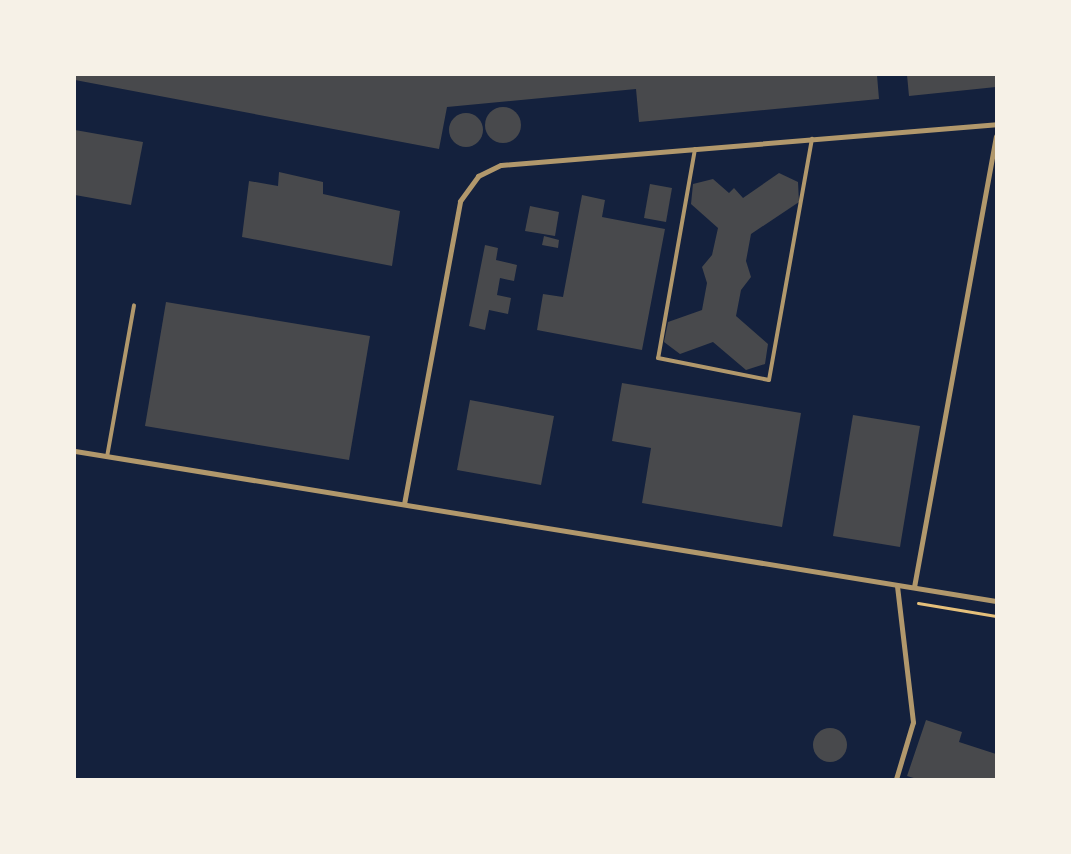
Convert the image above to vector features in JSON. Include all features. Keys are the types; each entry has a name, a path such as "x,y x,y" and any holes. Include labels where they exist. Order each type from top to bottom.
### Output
{"street":[{"path":"404,504 460,201 478,176 501,165 996,124"},
{"path":"914,587 996,136"},
{"path":"75,451 914,587 996,602"},
{"path":"896,779 913,722 897,585"}],"lane":[{"path":"696,149 658,358 769,380 812,139"},
{"path":"107,456 134,305"}],"path":[{"path":"918,603 996,616"}],"building":[{"path":"75,75 877,75 879,99 639,122 636,89 447,107 439,149 75,80"},
{"path":"907,75 996,75 996,87 909,96"},
{"path":"503,107 510,108 516,112 520,118 520,132 516,138 510,142 503,143 496,142 490,138 486,132 485,125 486,118 490,112 496,108"},
{"path":"466,113 473,114 478,118 482,123 482,137 478,142 473,146 466,147 459,146 454,142 450,137 449,130 450,123 454,118 459,114"},
{"path":"75,130 143,142 131,205 75,195"},
{"path":"279,172 323,182 323,194 400,211 392,266 242,237 249,181 278,186"},
{"path":"779,173 798,182 799,202 751,234 746,261 751,277 741,290 736,316 768,344 765,364 746,370 713,342 680,354 664,342 668,322 702,310 707,283 702,267 712,255 718,228 691,204 693,184 713,179 729,193 734,188 743,198"},
{"path":"650,184 672,188 666,222 644,218"},
{"path":"582,195 605,200 602,217 665,229 642,350 537,330 543,294 563,297"},
{"path":"530,206 559,212 555,236 525,231"},
{"path":"544,236 559,240 558,248 542,245"},
{"path":"485,245 498,248 496,260 517,265 514,281 500,278 497,295 511,298 508,314 489,310 485,330 469,326"},
{"path":"166,302 370,336 349,460 145,426"},
{"path":"622,383 801,413 782,527 642,503 651,448 612,441"},
{"path":"470,400 554,416 541,485 457,470"},
{"path":"853,415 920,426 900,547 833,536"},
{"path":"926,720 962,732 959,742 996,754 996,779 917,779 907,776"},
{"path":"830,728 837,729 842,733 846,738 846,752 842,757 837,761 830,762 823,761 818,757 814,752 813,745 814,738 818,733 823,729"}]}
